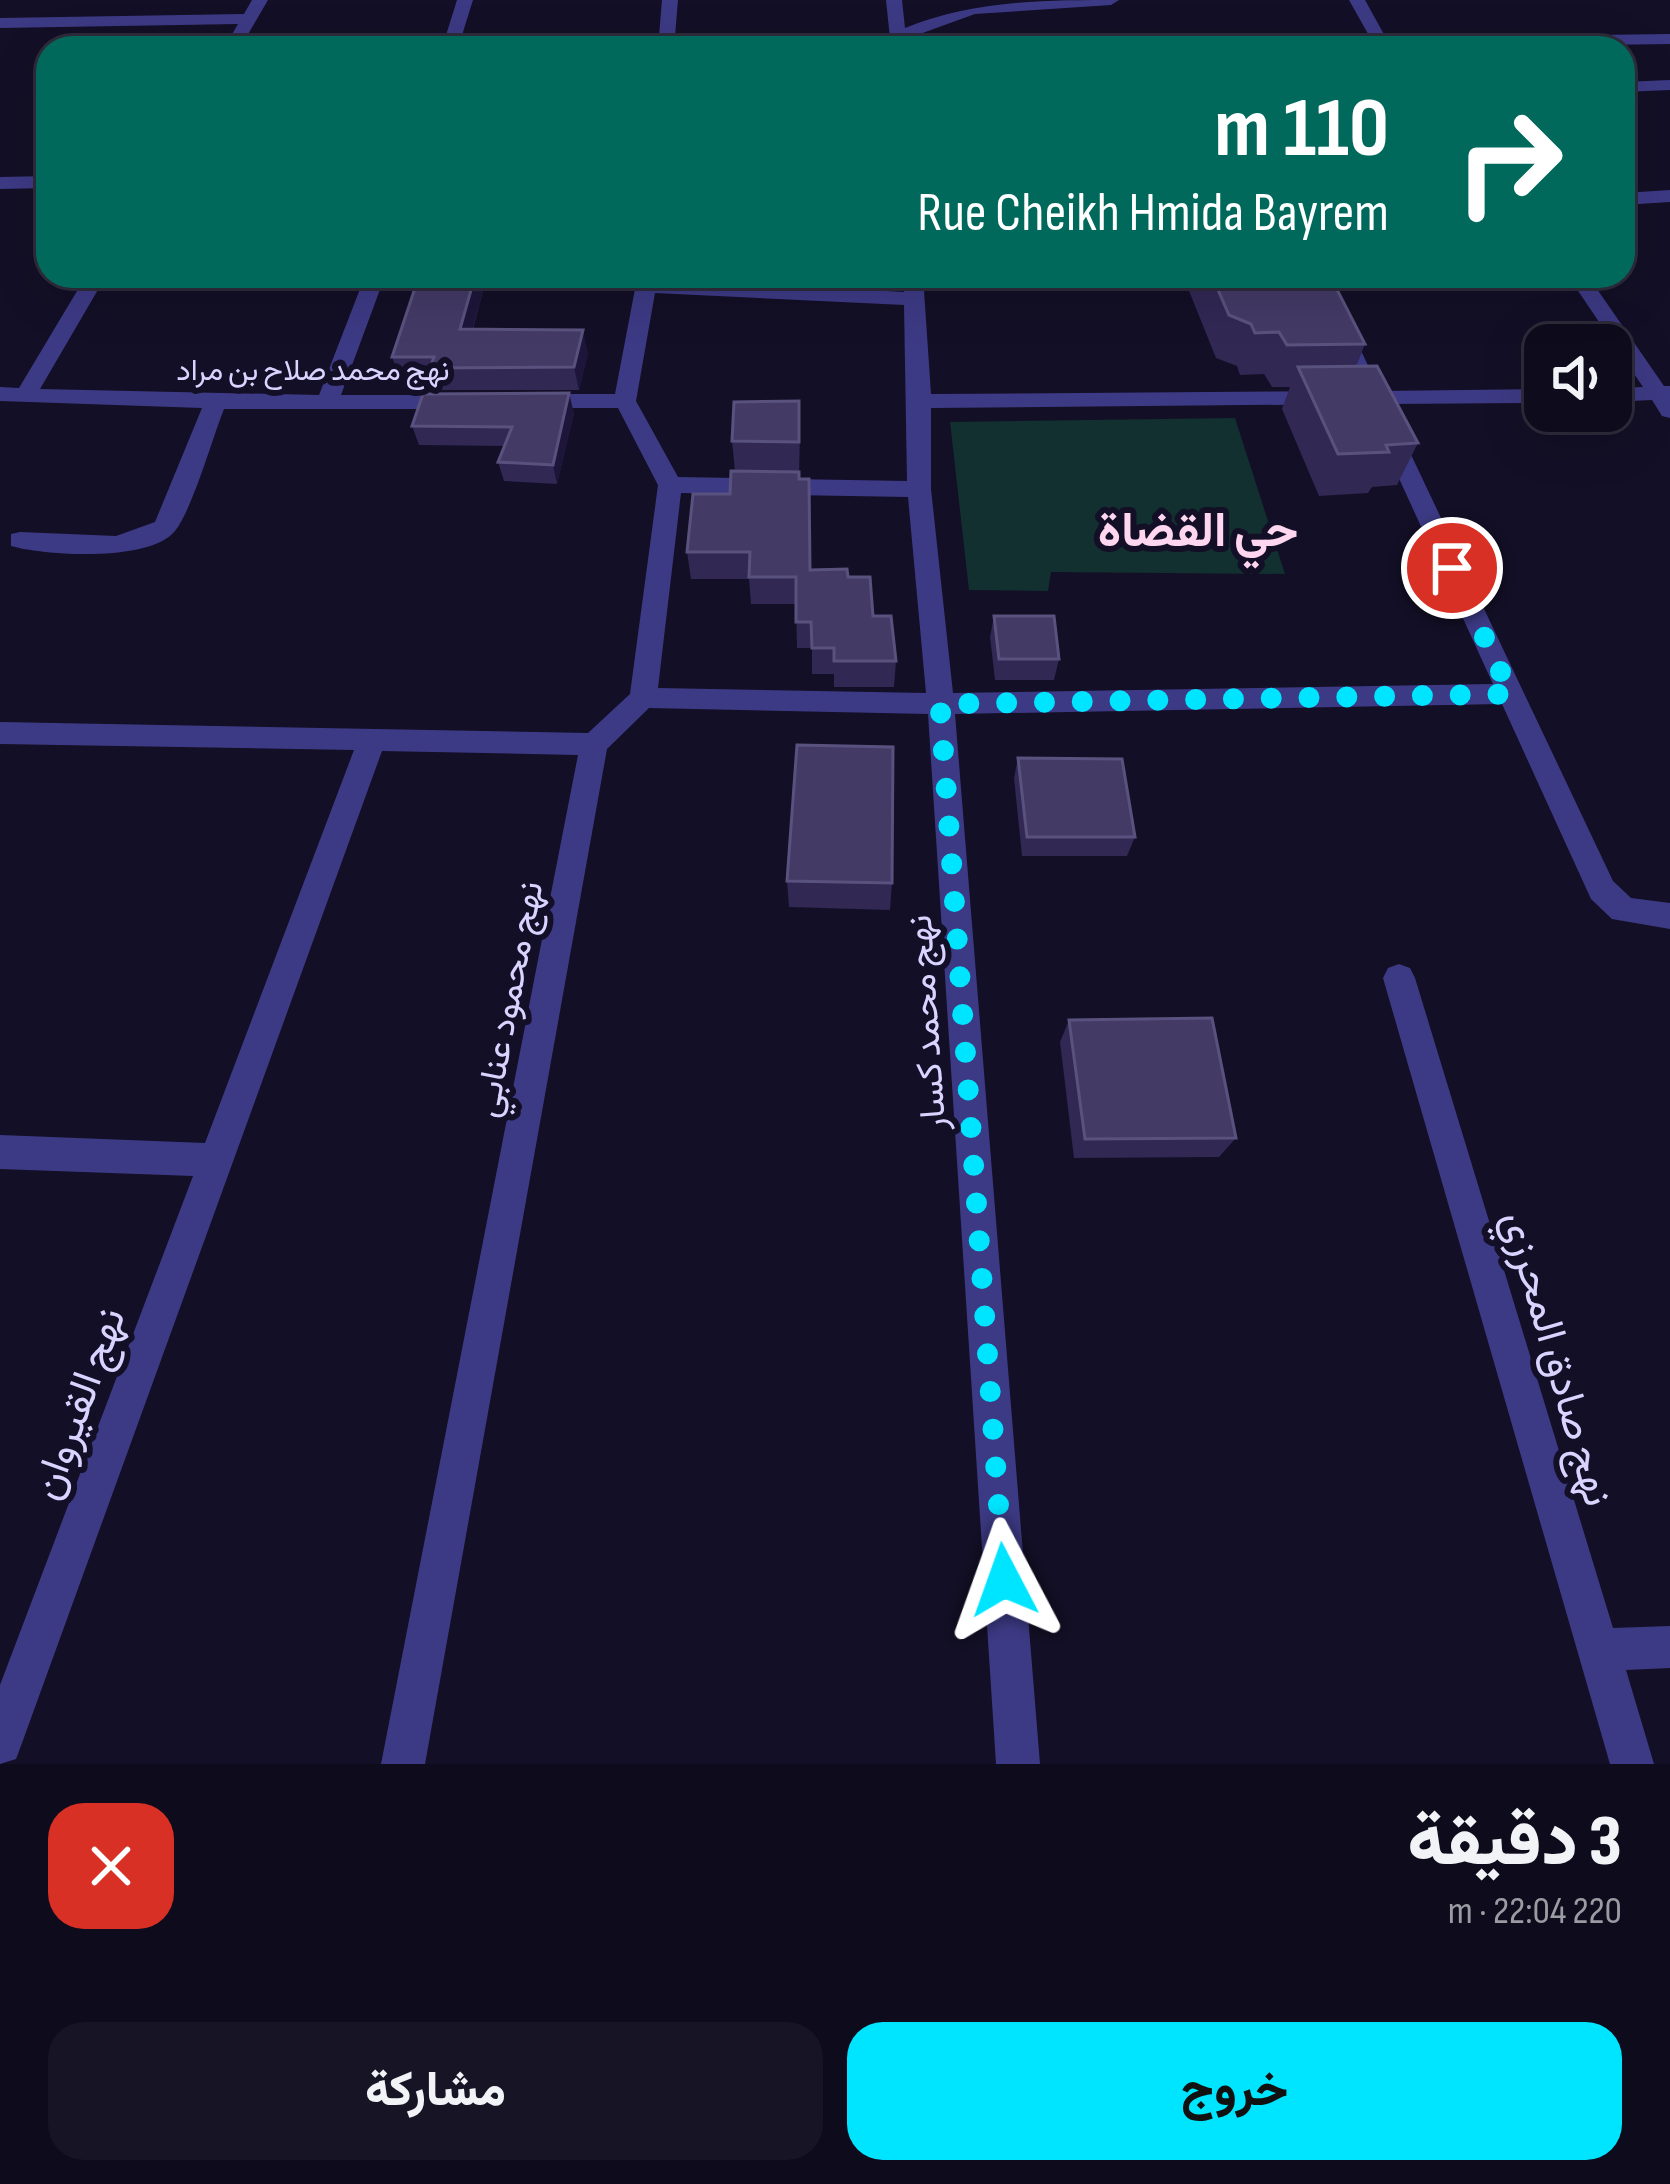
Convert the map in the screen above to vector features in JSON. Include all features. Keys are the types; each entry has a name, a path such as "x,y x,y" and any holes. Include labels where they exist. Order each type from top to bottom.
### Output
{"street":[{"path":"239,36 260,0"},
{"path":"454,36 465,0"},
{"path":"667,36 670,0"},
{"path":"894,0 897,36"},
{"path":"906,36 931,18 975,6 1111,0"},
{"path":"1357,0 1378,36"},
{"path":"0,23 249,19"},
{"path":"1635,40 1670,39"},
{"path":"1635,87 1670,86"},
{"path":"2,186 36,183"},
{"path":"1635,198 1670,196"},
{"path":"27,393 89,288"},
{"path":"327,402 370,288"},
{"path":"0,733 594,743 643,698 670,485 625,401 637,288"},
{"name":"نهج محمد كسار","path":"913,288 919,489 940,704 1018,1764"},
{"path":"1322,288 1602,890 1623,910 1670,916"},
{"path":"1587,288 1666,399"},
{"name":"نهج محمد صلاح بن مراد","path":"0,394 216,402 625,401"},
{"path":"920,401 1524,396"},
{"path":"1632,396 1666,399"},
{"path":"20,541 124,542 156,535 166,527 216,402"},
{"path":"670,485 919,489"},
{"path":"643,698 940,704 1511,694"},
{"name":"نهج القيروان","path":"0,1744 373,737"},
{"name":"نهج محمود عنابي","path":"404,1764 594,743"},
{"name":"نهج صادق المحرزي","path":"1400,978 1633,1764"},
{"path":"0,1152 214,1160"},
{"path":"1598,1650 1670,1647"}],"green space":[{"path":"1235,418 1285,574 1051,572 1048,591 969,590 950,422"}],"building":[{"path":"415,288 472,288 460,329 583,330 574,367 430,368 434,357 392,357"},
{"path":"1217,288 1336,288 1365,344 1287,345 1279,332 1255,333 1251,324 1229,315"},
{"path":"1377,366 1418,443 1386,445 1389,452 1338,454 1298,367"},
{"path":"569,393 553,465 498,462 512,427 412,426 423,394"},
{"path":"799,401 799,442 732,441 734,402"},
{"path":"731,471 799,472 799,479 809,479 810,570 847,569 848,577 870,577 873,616 891,616 896,661 834,661 834,648 812,648 811,622 796,622 796,577 749,577 750,552 687,552 693,494 730,494"},
{"path":"994,616 1054,616 1059,659 999,659"},
{"path":"797,745 893,747 892,883 787,881"},
{"path":"1018,758 1122,759 1135,837 1027,837"},
{"path":"1212,1018 1236,1138 1085,1139 1069,1020"}],"district":[{"name":"حي القضاة","path":"1198,529"}],"route":[{"path":"1004,1580 940,704 1511,694 1452,568"}]}
